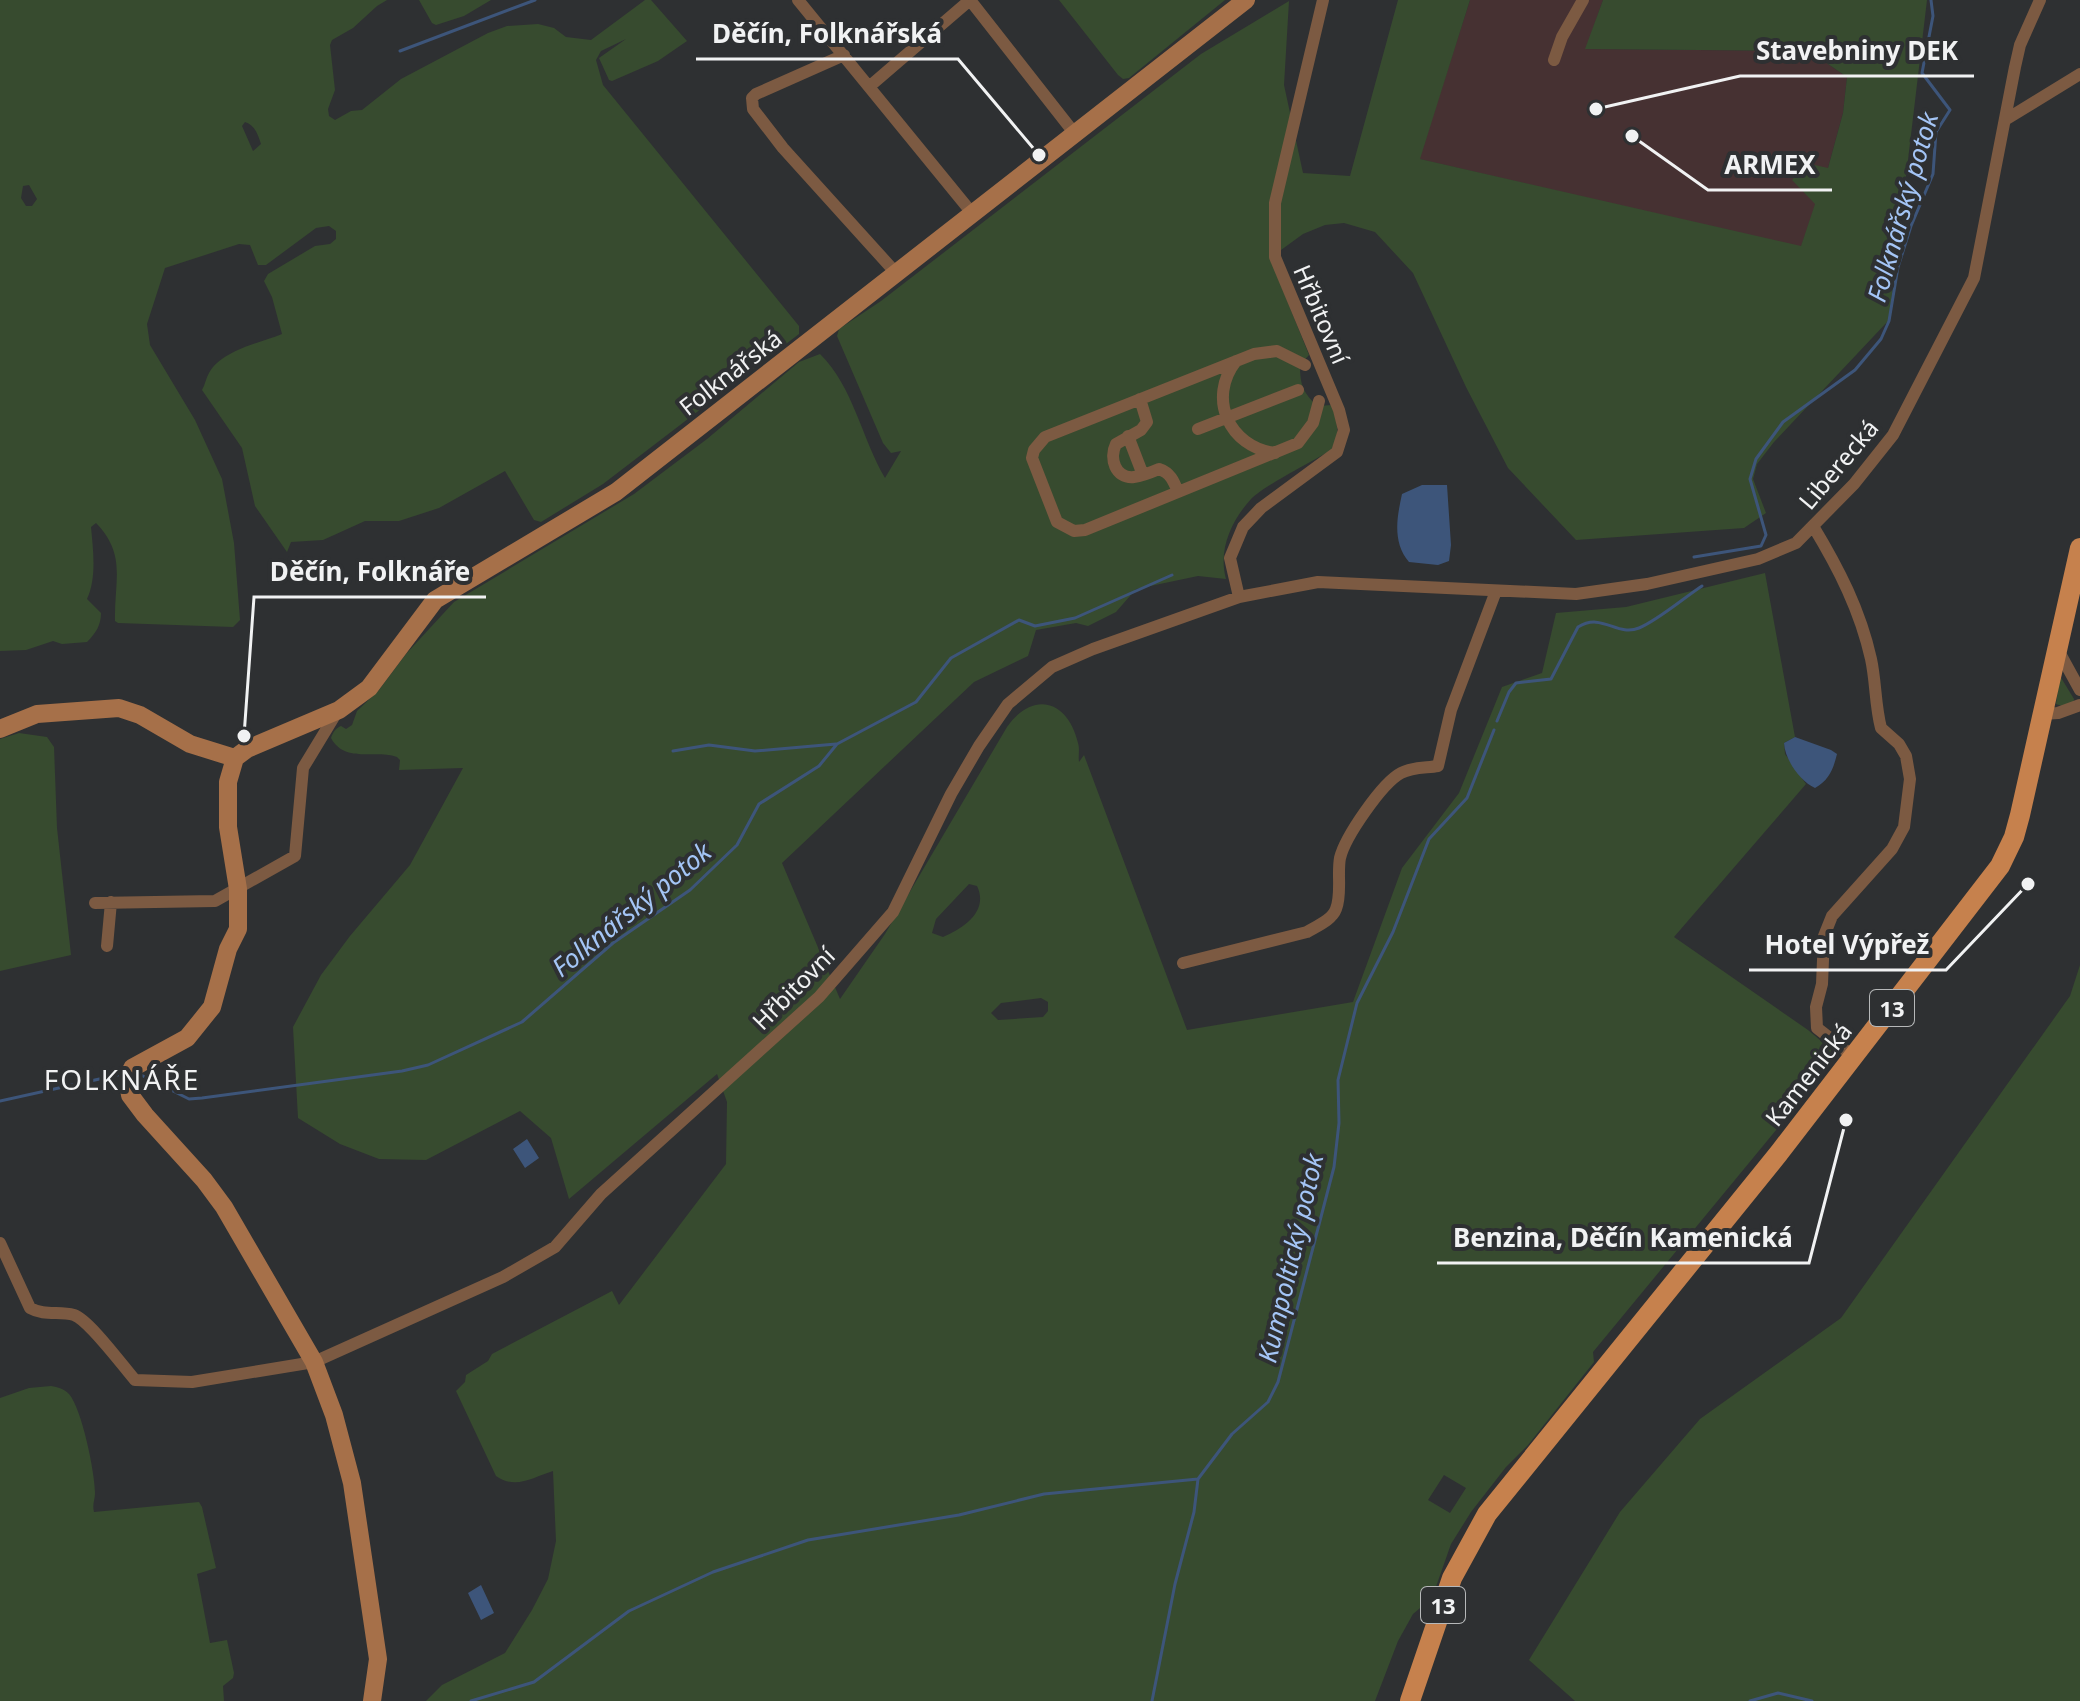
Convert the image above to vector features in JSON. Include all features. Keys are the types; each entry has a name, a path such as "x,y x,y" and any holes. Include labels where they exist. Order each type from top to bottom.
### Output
{"main road":[{"name":"Kamenická","path":"1410,1701 1452,1578 1474,1535 1515,1478 1854,1057 2000,866 2014,837 2080,548"}],"street":[{"path":"798,0 972,213"},
{"path":"870,86 970,0 1075,134"},
{"name":"Folknářská","path":"235,758 247,749 339,710 369,688 435,600 616,492 1246,0"},
{"name":"Hřbitovní","path":"1239,597 1230,558 1243,527 1261,508 1337,452 1344,430 1339,410 1275,257 1275,203 1323,0"},
{"path":"1554,60 1562,37 1583,0"},
{"name":"Liberecká","path":"1854,1057 1817,1028 1816,1007 1822,984 1824,936 1832,916 1892,849 1904,827 1910,779 1906,756 1899,744 1881,728 1871,661 1860,618 1842,575 1813,526 1854,484 1893,435 1974,278 2020,45 2040,0"},
{"path":"844,55 756,94 751,107 783,148 896,273"},
{"path":"2005,120 2080,74"},
{"path":"1305,365 1287,355 1268,351 1045,437 1032,458 1057,522 1074,531 1085,530 1298,443 1313,423 1319,401"},
{"path":"1236,361 1223,388 1226,419 1245,443 1275,453"},
{"path":"1198,429 1298,390"},
{"path":"1140,399 1147,422 1141,430 1121,440 1113,450 1114,464 1128,477 1164,470 1178,492"},
{"path":"1128,436 1143,475"},
{"name":"Hřbitovní","path":"0,1243 30,1308 38,1312 75,1315 91,1328 135,1380 192,1382 314,1362 503,1277 555,1247 601,1194 819,997 893,912 951,794 1008,704 1052,667 1093,649 1239,597 1318,582 1576,594 1647,584 1758,559 1796,543 1813,526"},
{"path":"1183,963 1307,932 1325,922 1336,909 1340,859 1345,843 1375,799 1392,778 1405,771 1438,766 1451,710 1496,591"},
{"path":"2057,647 2080,690"},
{"path":"2043,714 2058,713 2080,705"},
{"path":"0,729 37,714 119,708 140,715 190,744 235,758 228,782 228,827 238,889 238,929 228,949 212,1007 187,1038 132,1068 128,1083 130,1095 145,1115 204,1180 224,1207 314,1362 334,1415 352,1483 378,1659 372,1701"},
{"path":"215,901 295,856 303,768 339,710"},
{"path":"95,903 215,901 237,911"},
{"path":"107,946 111,902"}],"shaded area":[{"path":"1470,0 1603,0 1586,49 1809,51 1847,77 1843,113 1801,247 1419,159"}],"green space":[{"path":"0,0 387,0 353,28 332,40 335,90 328,109 329,116 335,120 351,111 362,110 401,79 488,33 507,26 538,24 554,28 566,37 591,40 645,0 651,0 687,41 658,61 612,81 599,58 626,39 601,51 596,60 603,85 799,326 799,334 603,484 541,522 534,520 505,471 439,508 399,521 365,521 323,540 291,542 287,552 255,506 242,448 202,390 209,373 223,358 282,334 272,297 264,281 268,274 315,246 330,244 336,239 336,231 329,226 316,228 266,265 258,265 250,245 239,244 165,268 147,324 150,345 195,420 222,479 234,543 240,620 233,627 115,621 115,558 112,546 96,523 91,527 93,573 87,599 101,613 93,635 87,642 62,644 53,641 26,650 0,651","holes":["245,122 254,128 261,144 253,151 242,126","29,185 37,199 32,206 26,206 21,198 23,186"]},
{"path":"419,0 491,0 464,16 436,25"},
{"path":"1059,0 1225,0 1129,78 1123,79"},
{"path":"1398,0 1470,0 1420,159 1801,246 1815,204 1792,180 1806,163 1828,168 1843,113 1847,77 1809,51 1585,49 1603,0 1927,0 1889,320 1757,464 1753,479 1766,513 1744,528 1576,540 1508,468 1413,273 1375,232 1344,223 1325,225 1303,234 1270,258 1309,355 1300,365 1303,388 1317,406 1332,405 1337,433 1331,450 1251,499 1228,536 1224,557 1226,579 1198,576 1136,589 1116,612 1088,626 1076,623 1036,630 1028,656 974,682 782,863 840,999 885,934 1007,727 1017,715 1038,704 1058,709 1073,728 1079,745 1079,762 1084,755 1187,1030 1353,1002 1402,868 1459,793 1502,687 1542,673 1556,613 1626,607 1765,573 1795,737 1784,743 1785,754 1806,784 1674,937 1808,1030 1838,1055 1593,1352 1594,1362 1471,1512 1451,1544 1432,1598 1413,1614 1398,1641 1375,1701 426,1701 442,1685 505,1653 548,1579 556,1541 553,1471 518,1482 496,1476 456,1391 465,1382 466,1375 488,1361 492,1354 612,1291 619,1305 726,1164 727,1102 717,1074 569,1199 551,1138 520,1111 426,1160 379,1159 340,1144 298,1118 293,1027 321,975 410,865 463,768 399,770 400,760 397,757 344,751 331,738 334,732 341,726 346,729 352,725 357,711 379,690 406,654 454,602 634,494 707,439 799,362 820,354 831,367 849,397 885,478 901,451 891,453 883,443 837,336 839,329 881,301 1201,54 1289,1 1284,85 1303,173 1350,176","holes":["969,884 977,886 980,895 980,903 972,918 943,937 932,933 936,919","1041,998 1048,1002 1048,1011 1043,1017 998,1020 991,1013 1001,1003","1444,1475 1466,1488 1450,1513 1428,1500"]},
{"path":"2060,676 2074,699 2073,705 2056,704"},
{"path":"19,733 47,737 54,747 57,828 71,955 0,971 0,739"},
{"path":"2080,965 2080,1701 1575,1701 1529,1660 1620,1512 1700,1419 1841,1318 2070,996"},
{"path":"51,1386 69,1394 79,1413 93,1471 94,1512 199,1502 202,1507 216,1568 197,1574 210,1643 227,1640 234,1673 233,1678 223,1686 224,1701 0,1701 0,1398 29,1388"}],"water":[{"path":"1422,485 1447,485 1451,545 1449,561 1438,565 1409,562 1398,538 1402,494"},
{"path":"1795,737 1837,754 1830,774 1815,788 1799,775 1787,756 1784,743"},
{"path":"527,1139 539,1158 525,1168 513,1149"},
{"path":"481,1585 494,1613 481,1620 468,1593"}],"waterway":[{"path":"400,51 535,0"},
{"name":"Folknářský potok","path":"1694,557 1761,546 1766,535 1750,479 1756,459 1783,422 1855,370 1881,339 1889,321 1898,267 1933,174 1936,132 1950,110 1922,73 1933,16 1931,0"},
{"name":"Folknářský potok","path":"137,1073 189,1099 202,1098 428,1065 522,1022 613,943 690,890 737,845 759,804 819,766 837,744 916,702 951,658 1019,620 1035,626 1075,618 1172,575"},
{"name":"Kumpoltický potok","path":"1497,721 1516,683 1551,679 1578,627 1595,622 1624,630 1639,628 1702,586"},
{"name":"Kumpoltický potok","path":"1152,1701 1175,1584 1194,1512 1198,1479 1232,1434 1268,1402 1278,1382 1334,1167 1339,1123 1338,1080 1357,1003 1393,932 1429,839 1467,798 1494,730"},
{"path":"673,751 709,745 755,751 836,744"},
{"name":"Folknářský potok","path":"0,1101 122,1074"},
{"path":"471,1701 534,1682 629,1611 713,1572 808,1540 959,1515 1044,1494 1198,1479"},
{"path":"1750,1701 1778,1693 1812,1701"}],"place":[{"name":"Stavebniny DEK","path":"1596,109"},
{"name":"ARMEX","path":"1632,136"},
{"name":"Děčín, Folknářská","path":"1039,155"},
{"name":"Děčín, Folknáře","path":"244,736"},
{"name":"Hotel Výpřež","path":"2028,884"},
{"name":"Benzina, Děčín Kamenická","path":"1846,1120"}],"district":[{"name":"FOLKNÁŘE","path":"122,1079"}]}
